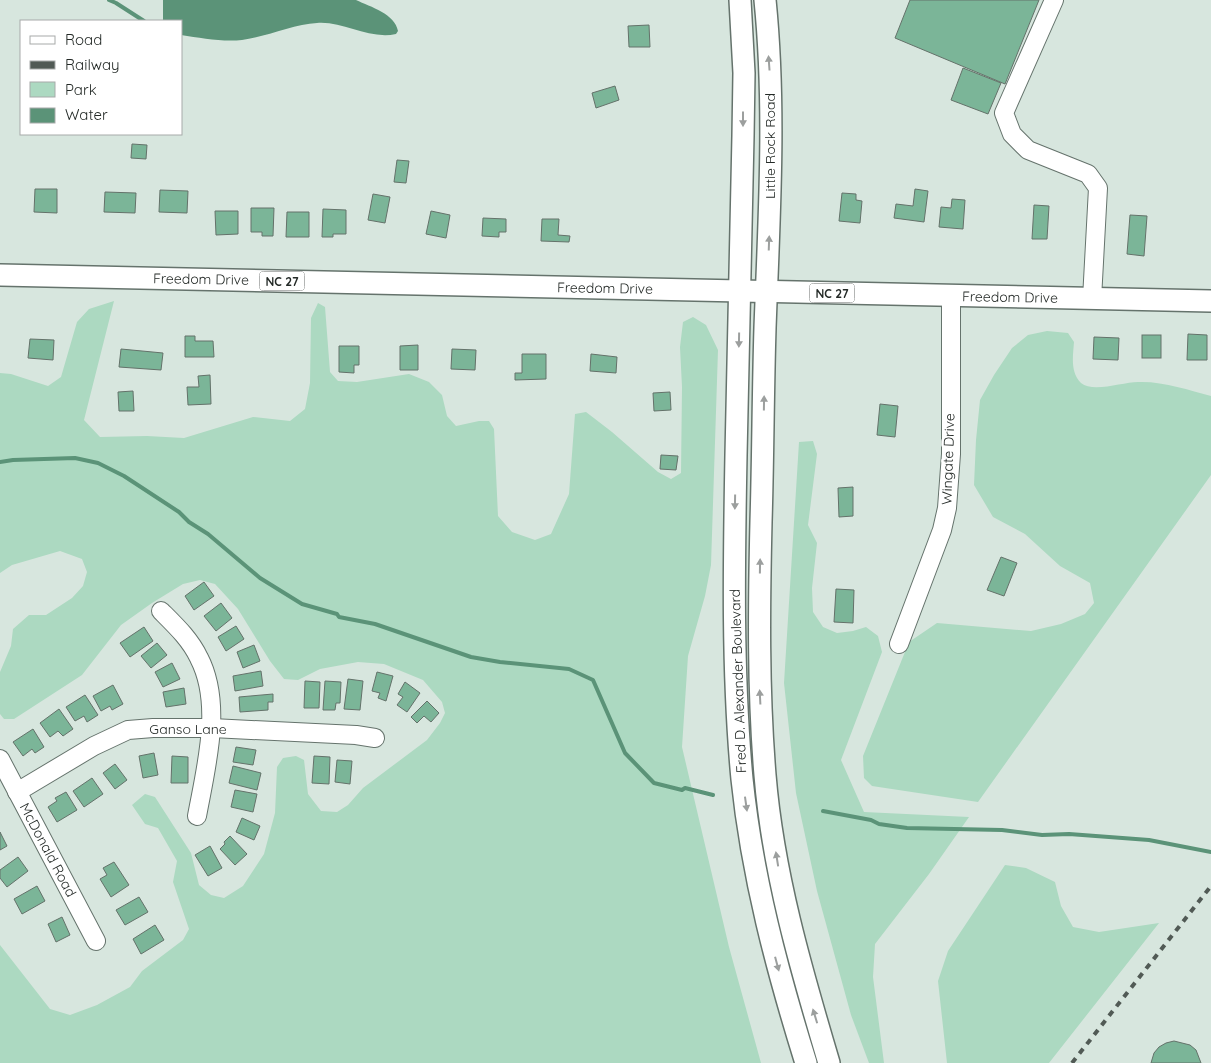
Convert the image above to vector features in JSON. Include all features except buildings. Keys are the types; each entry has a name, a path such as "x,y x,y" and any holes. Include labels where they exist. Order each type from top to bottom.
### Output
{"main road":[{"name":"Little Rock Road","path":"740,0 744,73 740,291"},
{"name":"Little Rock Road","path":"764,0 770,77 771,189 767,292"},
{"name":"Freedom Drive","path":"0,275 1211,301"},
{"name":"Fred D. Alexander Boulevard","path":"740,291 734,555 738,728 742,781 757,880 782,982 806,1063"},
{"name":"Fred D. Alexander Boulevard","path":"767,292 758,658 765,775 780,876 791,927 803,976 829,1063"}],"street":[{"path":"1054,0 1004,113 1012,134 1028,150 1088,174 1098,188 1092,299"},
{"name":"Wingate Drive","path":"899,644 942,530 947,508 952,454 951,296"},
{"path":"160,610 184,634 199,658 206,675 212,728 197,816"},
{"name":"Ganso Lane","path":"17,792 94,746 128,730 212,728 356,735 375,738"},
{"name":"McDonald Road","path":"0,759 96,941"}],"green space":[{"path":"114,301 84,420 100,437 147,436 184,438 253,417 290,421 305,409 310,383 311,318 318,303 325,307 330,372 338,381 357,382 409,374 429,382 442,395 447,416 456,426 489,421 494,429 498,516 512,532 535,540 551,534 569,494 575,414 586,412 658,472 671,479 681,473 682,387 680,347 683,322 693,317 706,325 718,350 711,565 705,596 688,656 682,747 729,947 761,1063 0,1063 0,945 50,1009 70,1015 97,1005 130,987 142,971 183,940 189,929 173,882 177,861 158,828 145,824 132,805 145,794 155,797 191,853 199,885 211,895 224,898 243,886 264,854 275,813 277,767 283,758 296,756 304,760 308,794 321,811 337,812 348,805 363,788 427,740 445,713 442,702 423,680 384,664 358,662 320,669 298,680 284,679 270,661 238,609 215,584 200,580 183,584 121,625 82,675 14,719 4,719 0,714 0,672 11,646 13,629 29,615 46,615 72,598 83,586 87,572 82,559 60,551 12,565 0,573 0,373 11,374 48,386 61,377 77,322 89,309"},
{"path":"1047,331 1068,333 1074,342 1073,364 1075,374 1081,383 1086,386 1100,387 1132,382 1147,382 1175,386 1211,396 1211,475 978,802 872,786 864,778 863,756 909,642 937,623 1031,631 1061,624 1085,614 1094,603 1090,583 1060,566 1025,534 993,517 974,485 980,400 1012,348 1028,335"},
{"path":"813,441 817,454 808,525 817,543 812,588 813,612 823,627 837,633 866,627 878,636 882,652 841,760 864,812 969,817 929,874 875,944 873,977 884,1063 869,1063 851,1015 817,891 796,793 784,683 799,442"},
{"path":"1005,865 1026,868 1055,882 1061,906 1073,927 1099,932 1159,923 1049,1063 947,1063 938,981 948,951"}],"water":[{"path":"163,0 356,0 375,8 387,16 396,25 398,31 396,34 376,35 337,25 317,23 242,40 227,40 182,35 182,20 163,20"}],"waterway":[{"path":"109,0 142,20"},
{"path":"0,462 75,458 98,463 124,476 179,512 260,578 302,604 337,614 339,617 375,624 471,657 569,669 593,680 625,753 654,783 713,795"},
{"path":"823,811 871,820 879,824 907,828 1002,830 1042,835 1069,834 1149,840 1211,852"}],"railway":[{"path":"1072,1063 1211,886"}]}
